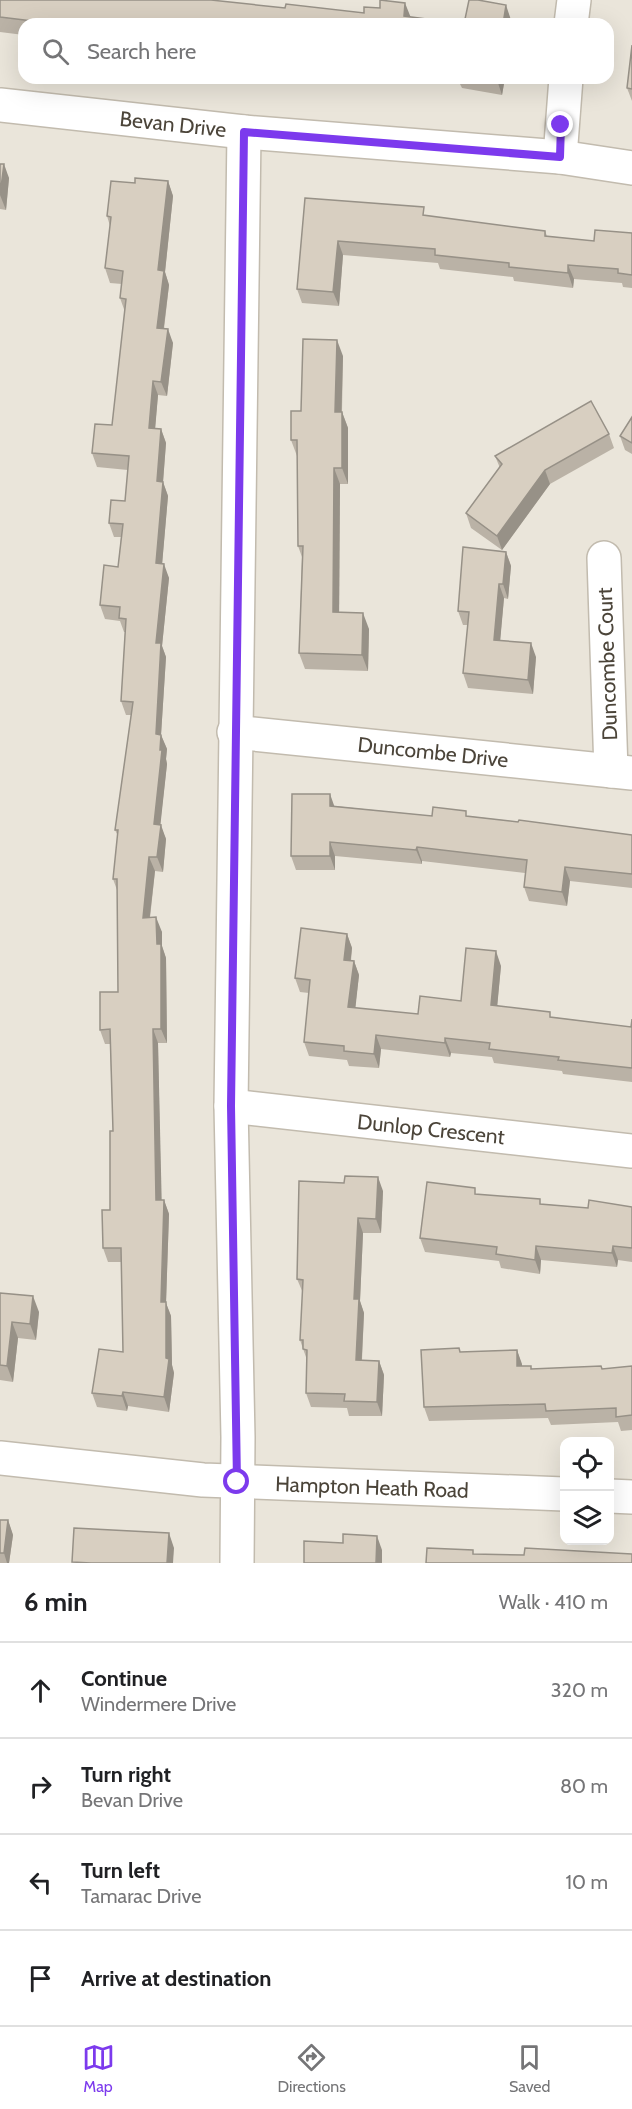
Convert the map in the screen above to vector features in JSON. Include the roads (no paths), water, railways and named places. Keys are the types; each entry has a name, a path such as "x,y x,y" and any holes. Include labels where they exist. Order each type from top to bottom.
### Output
{"street":[{"path":"572,18 574,0"},
{"path":"560,157 566,84"},
{"name":"Bevan Drive","path":"0,105 244,132 560,157 632,168"},
{"path":"237,1563 231,1106 234,732 244,132"},
{"name":"Duncombe Court","path":"604,558 621,772"},
{"name":"Duncombe Drive","path":"234,732 621,772"},
{"name":"Dunlop Crescent","path":"231,1106 632,1151"},
{"name":"Hampton Heath Road","path":"0,1458 135,1474 237,1482 560,1494"},
{"path":"614,1496 632,1497"}]}
